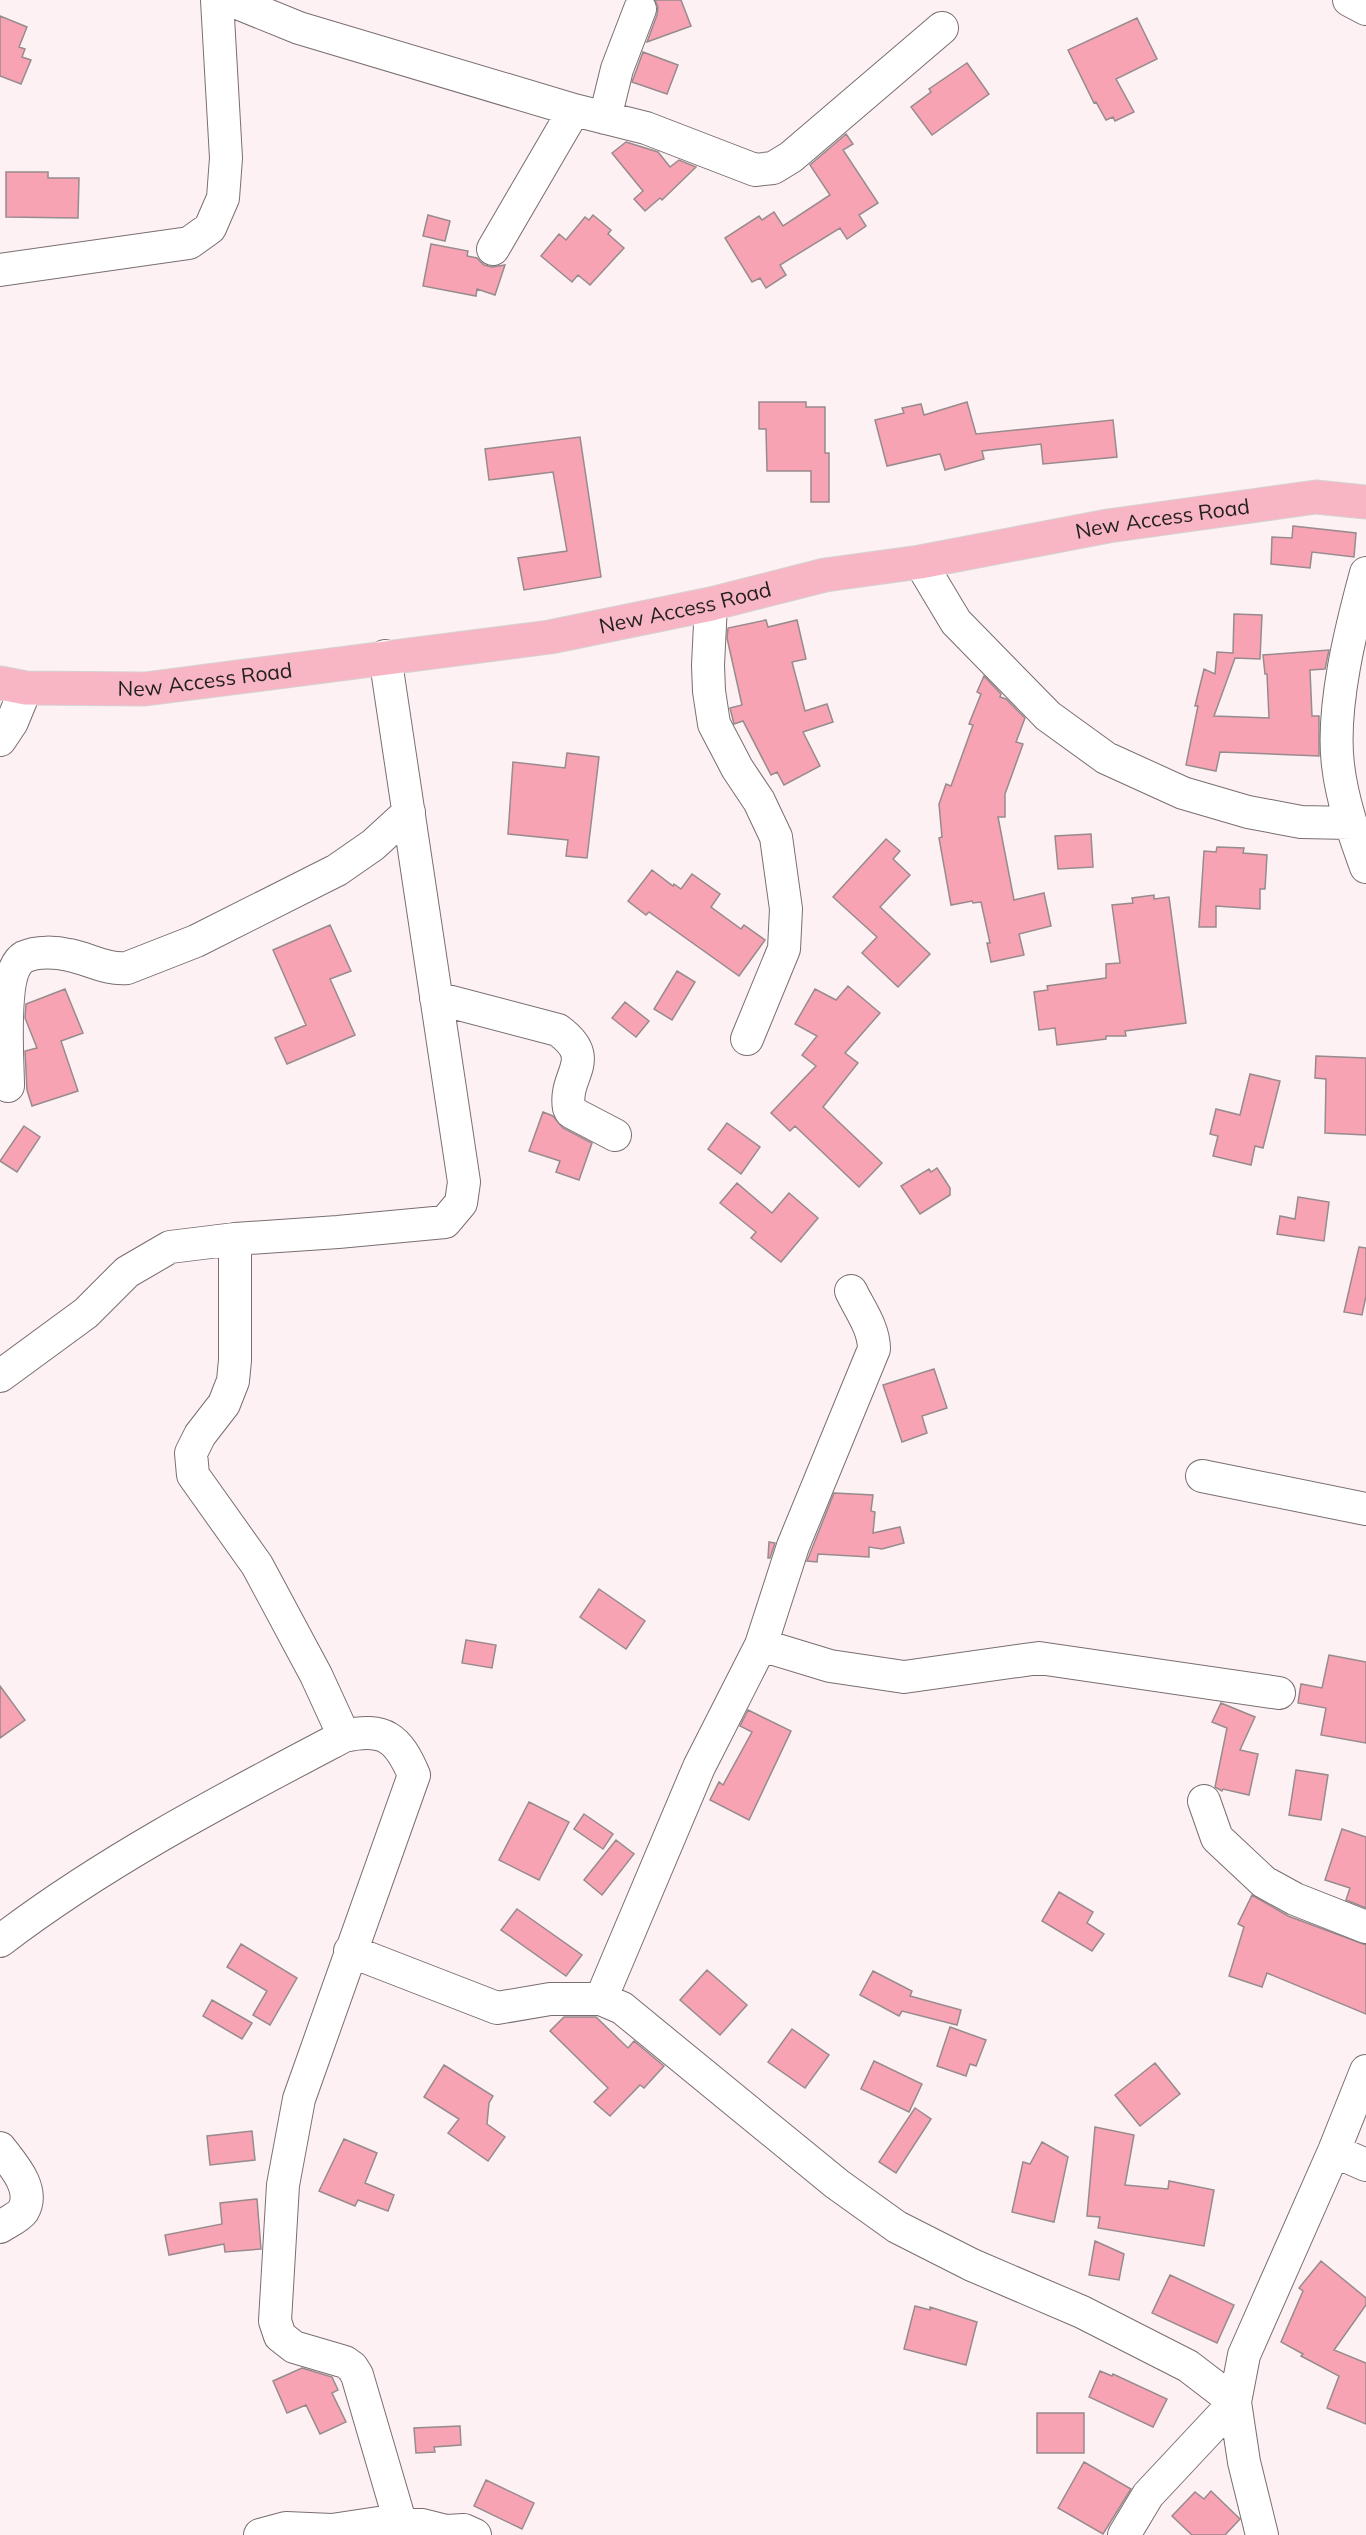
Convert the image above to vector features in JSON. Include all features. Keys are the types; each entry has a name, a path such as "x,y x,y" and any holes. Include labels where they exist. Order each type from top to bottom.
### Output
{"main road":[{"name":"New Access Road","path":"13,686 145,689 385,656 550,637 711,604 825,575 920,562 1108,526 1316,497 1366,502"}],"street":[{"path":"0,270 189,243 210,228 223,198 226,158 217,0"},
{"path":"230,0 299,28 574,110 646,128 733,164 755,170 773,168 792,158 942,28"},
{"path":"1349,0 1366,9"},
{"path":"605,118 617,69 640,9"},
{"path":"494,249 574,110"},
{"path":"920,562 956,622 1048,716 1106,758 1183,793 1248,812 1301,822 1350,823"},
{"path":"1366,573 1345,672 1338,724 1338,764 1350,823 1366,867"},
{"path":"711,604 708,665 714,724 737,768 759,801 776,837 786,909 784,949 747,1039"},
{"path":"0,1376 86,1313 127,1272 170,1247 234,1239 445,1222 461,1203 464,1182 385,656"},
{"path":"0,740 12,722 13,686"},
{"path":"8,1086 7,994 12,971 23,958 47,952 70,955 117,969 127,968 195,941 337,870 373,845 409,812"},
{"path":"436,998 558,1030 570,1039 579,1057 568,1103 569,1108 571,1112 615,1135"},
{"path":"234,1239 235,1360 232,1381 224,1404 200,1435 191,1453 193,1475 257,1565 316,1675 344,1736"},
{"path":"601,1999 699,1767 761,1645 793,1546 874,1349 874,1339 851,1291"},
{"path":"1202,1476 1366,1509"},
{"path":"761,1645 830,1666 904,1677 1039,1658 1279,1693"},
{"path":"0,1941 40,1910 194,1815 344,1736 366,1731 387,1737 404,1751 414,1775 299,2099 283,2185 275,2321 280,2336 294,2348 345,2362 357,2375 403,2530"},
{"path":"1204,1801 1217,1838 1264,1882 1295,1899 1366,1927"},
{"path":"350,1951 497,2008 550,1999 601,1999 622,2008 837,2184 897,2227 972,2265 1082,2312 1188,2366 1235,2402"},
{"path":"1262,2535 1244,2462 1235,2402 1244,2355 1334,2151 1366,2071"},
{"path":"0,2148 20,2174 28,2194 23,2212 0,2228"},
{"path":"1334,2151 1366,2165"},
{"path":"1124,2535 1148,2494 1235,2402"},
{"path":"260,2535 286,2528 332,2529 385,2522 403,2530 422,2525 446,2531 464,2530 476,2535"}],"building":[{"path":"655,0 681,0 691,26 647,42 657,15 658,7"},
{"path":"0,16 27,27 19,47 25,49 22,57 31,60 21,84 0,76"},
{"path":"1137,18 1157,59 1116,79 1134,112 1115,121 1113,117 1106,120 1096,102 1094,103 1068,50"},
{"path":"643,52 678,65 667,94 632,82"},
{"path":"967,63 989,94 932,135 911,107 931,92 929,89"},
{"path":"846,134 853,144 843,150 878,203 859,215 866,226 847,239 840,228 780,265 786,275 766,288 760,278 752,282 725,238 759,216 762,220 774,212 783,226 830,195 810,165"},
{"path":"626,142 658,152 670,167 679,160 696,167 662,200 660,198 645,211 634,199 643,191 612,153"},
{"path":"6,172 48,172 48,178 79,178 78,218 6,217"},
{"path":"428,215 450,221 445,241 423,236"},
{"path":"593,215 611,230 608,234 624,248 590,285 578,275 572,282 541,256 559,234 566,240 585,217 589,220"},
{"path":"431,244 468,251 467,256 477,258 484,265 492,267 505,265 495,295 477,289 476,296 423,286"},
{"path":"759,402 806,402 806,407 825,407 825,453 829,453 829,502 811,502 811,471 767,471 766,429 759,429"},
{"path":"967,402 976,434 1113,420 1117,457 1043,464 1041,444 982,451 984,459 945,470 940,454 887,466 875,420 904,413 902,408 921,404 924,415"},
{"path":"580,437 601,577 524,590 518,558 567,551 553,472 489,480 485,449"},
{"path":"1293,526 1356,533 1354,557 1312,552 1310,568 1271,564 1272,537 1292,538"},
{"path":"1234,614 1262,615 1260,659 1235,658 1214,716 1269,718 1267,674 1265,674 1263,655 1329,650 1325,669 1310,670 1312,716 1319,716 1319,756 1220,752 1216,771 1186,765 1198,706 1195,706 1204,669 1215,674 1217,652 1233,653"},
{"path":"766,620 768,627 797,620 806,659 792,662 805,711 827,704 833,722 803,732 820,766 784,785 777,772 771,775 743,721 734,724 730,708 742,705 727,638 728,628"},
{"path":"984,676 1001,694 1000,697 1006,699 1025,718 1016,742 1023,744 1005,794 1005,817 998,817 1014,900 1044,893 1051,926 1019,934 1024,955 991,962 987,943 990,943 981,902 973,903 972,901 951,905 939,838 942,837 939,804 946,784 951,786 973,725 969,724 981,694 977,692"},
{"path":"567,753 599,757 587,858 566,856 568,840 508,834 513,762 565,768"},
{"path":"1091,834 1093,867 1058,869 1055,836"},
{"path":"886,839 900,851 893,859 910,875 880,907 930,954 898,987 862,953 877,937 833,897"},
{"path":"1217,847 1244,848 1243,853 1267,855 1265,889 1260,889 1260,909 1216,906 1216,927 1199,927 1204,851 1216,852"},
{"path":"652,870 673,886 674,884 681,889 692,874 720,894 711,907 741,929 744,925 765,940 739,976 649,912 646,915 628,901"},
{"path":"1154,895 1154,899 1169,897 1186,1023 1125,1031 1126,1036 1106,1036 1106,1039 1057,1045 1055,1028 1039,1030 1034,992 1048,990 1047,986 1106,978 1106,964 1120,963 1112,905 1133,903 1132,898"},
{"path":"330,925 351,971 330,979 355,1035 287,1064 275,1038 306,1025 273,950"},
{"path":"677,971 695,982 672,1020 654,1009"},
{"path":"848,986 880,1013 845,1053 858,1063 823,1107 882,1163 859,1187 795,1126 790,1131 771,1113 816,1066 802,1055 817,1036 795,1024 815,989 836,1000"},
{"path":"65,989 83,1033 61,1041 78,1091 32,1106 27,1090 25,1051 37,1048 25,1018 26,1004"},
{"path":"625,1002 649,1021 636,1037 612,1018"},
{"path":"1316,1056 1366,1058 1366,1135 1325,1133 1326,1079 1315,1078"},
{"path":"1250,1074 1280,1081 1263,1148 1255,1146 1251,1165 1213,1156 1218,1136 1210,1134 1216,1109 1240,1115"},
{"path":"543,1112 553,1116 563,1128 592,1143 579,1180 556,1172 560,1161 529,1151"},
{"path":"727,1123 760,1147 741,1174 708,1149"},
{"path":"24,1126 40,1137 17,1172 0,1161"},
{"path":"937,1168 950,1188 950,1195 920,1214 901,1186 929,1169 931,1172"},
{"path":"737,1183 772,1213 789,1193 818,1218 781,1262 751,1238 756,1232 720,1203"},
{"path":"1298,1197 1329,1202 1324,1241 1277,1234 1280,1216 1295,1219"},
{"path":"1359,1247 1366,1248 1366,1296 1362,1315 1344,1312"},
{"path":"934,1369 947,1408 922,1416 927,1433 902,1442 883,1385"},
{"path":"834,1493 873,1495 871,1511 875,1512 873,1533 900,1527 904,1543 882,1549 869,1547 869,1557 818,1554 817,1562 807,1561"},
{"path":"769,1542 775,1543 770,1558 768,1558"},
{"path":"599,1589 645,1621 626,1649 580,1617"},
{"path":"466,1640 496,1645 492,1668 462,1663"},
{"path":"1329,1655 1366,1662 1366,1743 1321,1735 1326,1708 1298,1703 1301,1684 1322,1688"},
{"path":"0,1686 25,1720 0,1738"},
{"path":"1221,1703 1255,1717 1240,1750 1258,1754 1249,1795 1223,1789 1222,1791 1215,1787 1227,1728 1212,1722"},
{"path":"748,1710 791,1731 749,1820 710,1800 719,1782 723,1785 752,1732 740,1726"},
{"path":"1296,1770 1328,1775 1321,1820 1289,1815"},
{"path":"529,1802 569,1822 539,1880 499,1860"},
{"path":"584,1814 613,1834 603,1849 574,1829"},
{"path":"1342,1829 1366,1837 1366,1908 1346,1900 1350,1888 1325,1880"},
{"path":"616,1840 634,1854 602,1895 584,1880"},
{"path":"1059,1892 1093,1912 1087,1923 1104,1934 1092,1951 1042,1921"},
{"path":"1252,1895 1288,1916 1366,1945 1366,2014 1267,1973 1262,1987 1229,1976 1244,1927 1238,1924"},
{"path":"517,1909 582,1955 566,1976 501,1930"},
{"path":"241,1944 297,1978 270,2025 253,2015 267,1991 227,1967"},
{"path":"707,1970 747,2005 720,2035 680,2000"},
{"path":"873,1971 912,1991 910,1996 961,2010 957,2025 902,2011 899,2016 860,1995"},
{"path":"212,2000 252,2023 242,2039 203,2016"},
{"path":"564,2017 596,2017 628,2048 634,2041 664,2066 644,2088 640,2085 610,2116 594,2102 608,2088 550,2031"},
{"path":"950,2027 986,2040 976,2066 970,2064 966,2076 937,2066"},
{"path":"792,2029 829,2055 805,2088 768,2062"},
{"path":"874,2061 922,2084 909,2112 861,2089"},
{"path":"1155,2063 1180,2094 1140,2126 1115,2095"},
{"path":"444,2065 493,2096 489,2103 487,2124 505,2137 488,2161 448,2133 459,2119 424,2097"},
{"path":"915,2108 931,2119 896,2173 879,2162"},
{"path":"1095,2127 1134,2135 1125,2185 1168,2189 1169,2181 1214,2190 1204,2246 1098,2228 1100,2217 1087,2216"},
{"path":"252,2131 255,2160 210,2165 207,2136"},
{"path":"344,2139 377,2153 365,2183 394,2195 388,2211 358,2200 355,2206 319,2191"},
{"path":"1042,2142 1068,2157 1054,2222 1012,2212 1023,2162 1030,2164"},
{"path":"257,2199 261,2249 225,2252 224,2244 169,2255 165,2235 222,2224 220,2203"},
{"path":"1095,2241 1124,2254 1119,2280 1089,2275"},
{"path":"1321,2261 1366,2298 1366,2305 1334,2350 1366,2363 1366,2424 1327,2408 1339,2376 1301,2356 1303,2354 1281,2342 1303,2291 1299,2288"},
{"path":"1170,2275 1234,2305 1217,2343 1152,2313"},
{"path":"915,2306 930,2310 930,2307 977,2322 966,2365 904,2349"},
{"path":"302,2368 332,2377 338,2390 332,2393 346,2422 320,2434 306,2405 287,2413 273,2381"},
{"path":"1100,2371 1112,2376 1113,2374 1167,2399 1153,2427 1089,2397"},
{"path":"1037,2413 1084,2413 1084,2453 1037,2453"},
{"path":"460,2426 461,2445 434,2447 435,2452 416,2453 414,2428"},
{"path":"1084,2462 1131,2489 1103,2534 1058,2508"},
{"path":"486,2480 534,2503 522,2529 474,2506"},
{"path":"1211,2491 1240,2519 1225,2535 1192,2535 1172,2516 1195,2492 1204,2499"}]}
